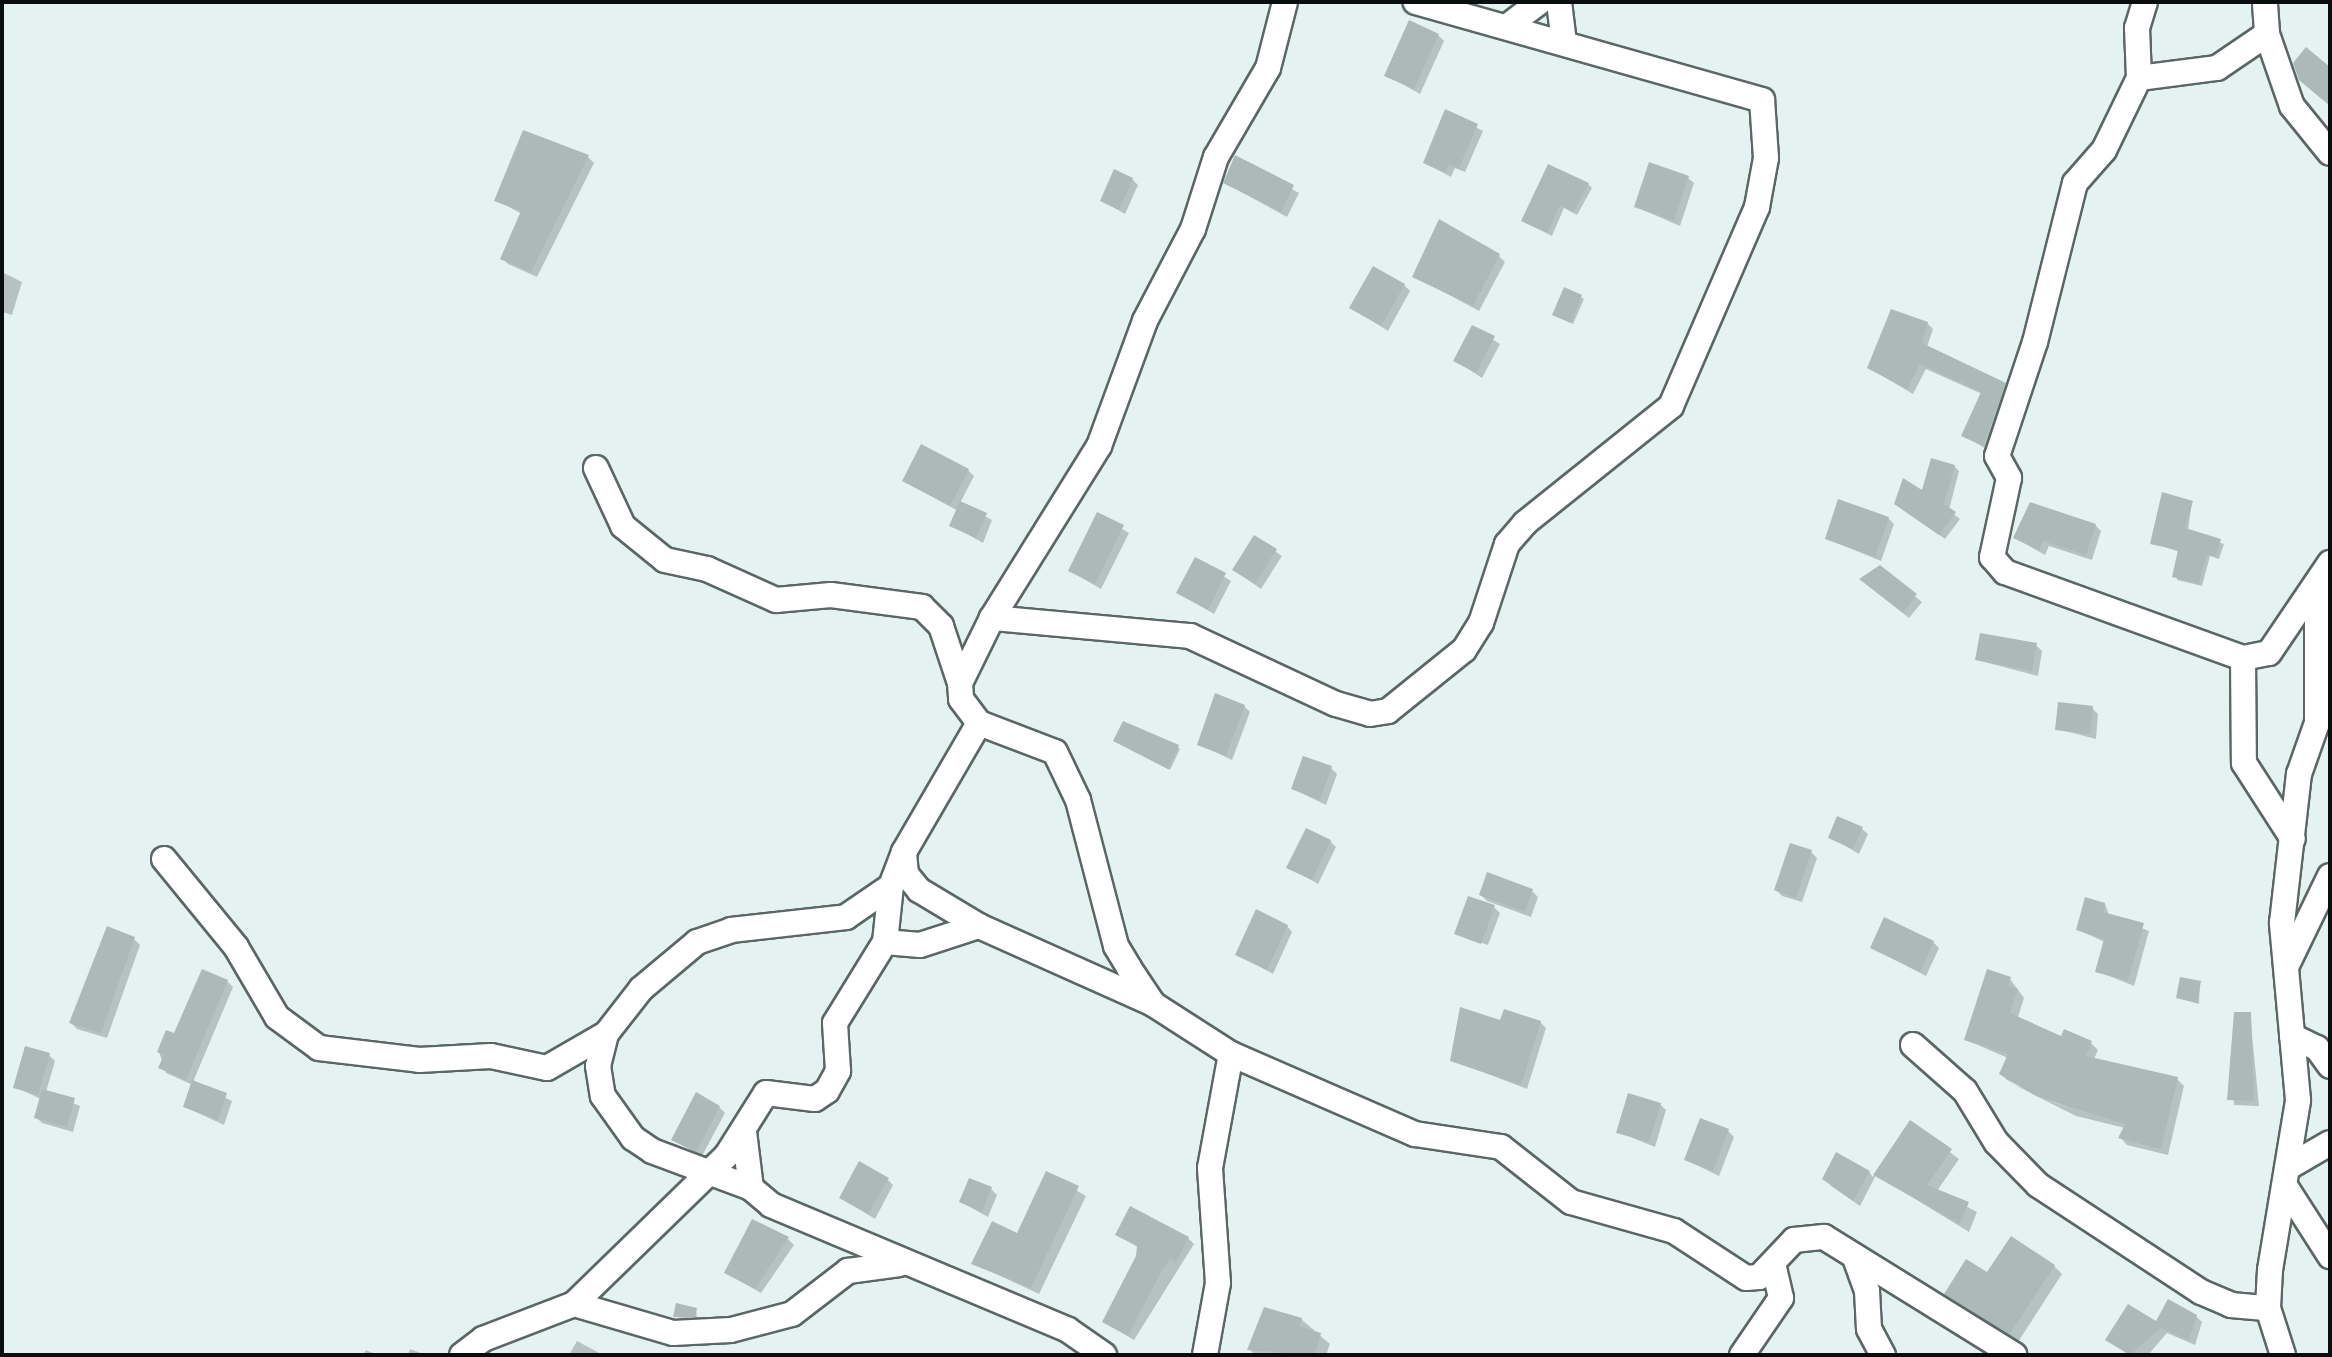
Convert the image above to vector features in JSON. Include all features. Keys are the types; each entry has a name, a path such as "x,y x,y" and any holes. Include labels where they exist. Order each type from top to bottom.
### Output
{"street":[{"path":"960,683 992,618 1085,477 1145,321 1193,229 1216,157 1263,78 1285,2"},
{"path":"992,618 1190,636 1370,714 1404,704 1464,650 1481,623 1507,544 1546,505 1651,427 1684,384 1757,207 1766,158 1762,100 1509,25 1416,2"},
{"path":"1509,25 1539,2"},
{"path":"1559,2 1564,43"},
{"path":"2145,2 2137,28 2139,78 2104,150 2075,183 2035,342 1997,456 2009,478 1989,546 2005,572 2243,658 2269,653 2323,573"},
{"path":"2264,4 2267,34 2292,106 2330,153"},
{"path":"2139,78 2217,68 2267,34"},
{"path":"596,468 623,526 665,560 707,569 776,600 831,595 922,607 941,626 960,683 961,699 979,723 1043,745 1064,766 1116,946 1153,1004"},
{"path":"2284,1355 2268,1308 2290,1177 2298,1100 2282,923 2299,774 2317,723 2323,573"},
{"path":"2243,658 2244,763 2292,839"},
{"path":"462,1355 483,1339 574,1304 744,1132 766,1093 815,1099 827,1091 838,1071 835,1023 885,942 891,886 904,852 979,723"},
{"path":"904,852 906,874 919,890 979,926 1153,1004 1231,1054 1415,1134 1501,1147 1571,1202 1674,1231 1731,1273 1759,1276 1794,1240 1810,1234 1855,1258 2014,1355"},
{"path":"164,859 236,947 277,1017 332,1053 429,1061 475,1055 547,1068 606,1034 656,975 712,934 846,917 891,886"},
{"path":"2285,969 2330,876"},
{"path":"885,942 920,945 979,926"},
{"path":"606,1034 599,1080 612,1113 652,1152 705,1174 751,1188 771,1205 901,1264 1068,1330 1104,1355"},
{"path":"2292,1036 2317,1048 2330,1066"},
{"path":"1913,1045 1965,1091 1996,1142 2038,1185 2201,1292 2231,1305 2268,1308"},
{"path":"1205,1355 1218,1283 1210,1168 1231,1054"},
{"path":"744,1132 751,1188"},
{"path":"2290,1177 2330,1143"},
{"path":"2290,1177 2330,1256"},
{"path":"1855,1258 1867,1291 1869,1328 1883,1355"},
{"path":"574,1304 673,1333 732,1330 792,1314 848,1271 901,1264"},
{"path":"1742,1355 1781,1298 1773,1264"}],"building":[{"path":"1409,20 1439,34 1414,89 1384,76"},
{"path":"2306,47 2330,67 2330,106 2299,80 2293,63"},
{"path":"1445,109 1478,124 1459,168 1449,164 1445,173 1423,163"},
{"path":"523,130 589,155 531,272 500,259 521,211 494,201"},
{"path":"1235,155 1294,185 1281,212 1223,183"},
{"path":"1649,162 1689,176 1674,221 1634,207"},
{"path":"1548,164 1589,183 1573,212 1560,205 1547,233 1521,221"},
{"path":"1114,169 1133,178 1119,210 1100,201"},
{"path":"1439,219 1500,254 1473,306 1412,277"},
{"path":"1373,266 1405,284 1381,326 1349,308"},
{"path":"1564,287 1582,295 1571,323 1552,315"},
{"path":"1891,309 1928,322 1922,343 2006,383 1983,446 1961,436 1981,392 1920,364 1907,389 1867,368"},
{"path":"1472,325 1495,336 1476,373 1453,361"},
{"path":"921,444 969,469 950,506 902,481"},
{"path":"1931,458 1955,465 1944,504 1956,512 1939,535 1894,504 1903,478 1922,490"},
{"path":"2162,492 2193,501 2185,528 2221,539 2216,557 2207,554 2199,584 2172,577 2178,550 2150,544"},
{"path":"1838,499 1889,517 1875,557 1825,539"},
{"path":"960,501 987,513 976,538 949,526"},
{"path":"2030,502 2096,524 2086,555 2043,541 2039,550 2013,538"},
{"path":"1097,512 1124,525 1095,584 1068,571"},
{"path":"1254,535 1277,549 1255,584 1232,570"},
{"path":"1195,557 1226,573 1208,610 1176,593"},
{"path":"1880,565 1917,594 1903,613 1859,579"},
{"path":"1980,633 2037,643 2032,671 1975,660"},
{"path":"1215,693 1245,705 1226,756 1197,745"},
{"path":"2058,702 2093,706 2090,734 2055,730"},
{"path":"1123,721 1179,745 1168,769 1113,741"},
{"path":"1303,756 1332,766 1320,800 1291,789"},
{"path":"1837,816 1863,827 1853,849 1828,838"},
{"path":"1306,828 1331,840 1312,880 1286,868"},
{"path":"1790,843 1812,850 1796,898 1774,890"},
{"path":"1487,872 1533,889 1525,912 1479,895"},
{"path":"1468,896 1495,905 1481,944 1454,934"},
{"path":"2085,897 2105,903 2103,912 2144,923 2128,981 2095,972 2104,939 2076,930"},
{"path":"1256,909 1288,925 1267,970 1235,955"},
{"path":"1884,917 1934,941 1920,972 1870,948"},
{"path":"107,926 135,937 101,1033 69,1023"},
{"path":"202,969 228,980 186,1080 158,1068 164,1055 157,1052 166,1030 174,1033"},
{"path":"1987,969 2011,977 2008,986 2018,989 2010,1013 2061,1036 2064,1029 2092,1041 2086,1056 2178,1077 2161,1149 2118,1138 2125,1124 2036,1096 1999,1074 2008,1054 1964,1040"},
{"path":"2180,977 2201,981 2197,1003 2176,998"},
{"path":"1460,1007 1500,1020 1504,1009 1541,1021 1521,1085 1450,1061"},
{"path":"2234,1012 2251,1012 2254,1101 2227,1100"},
{"path":"25,1046 50,1053 38,1095 13,1088"},
{"path":"192,1080 227,1093 218,1120 183,1107"},
{"path":"42,1089 75,1098 67,1127 34,1118"},
{"path":"696,1092 720,1106 696,1152 671,1140"},
{"path":"1628,1093 1661,1103 1649,1142 1616,1133"},
{"path":"1700,1118 1729,1129 1713,1171 1684,1160"},
{"path":"1910,1120 1952,1149 1927,1185 1969,1202 1960,1224 1873,1175"},
{"path":"1836,1152 1870,1171 1853,1201 1822,1179"},
{"path":"859,1161 889,1178 868,1214 839,1198"},
{"path":"1046,1171 1079,1186 1031,1288 971,1264 992,1221 1017,1233"},
{"path":"969,1178 992,1187 982,1212 959,1202"},
{"path":"1130,1206 1189,1237 1176,1262 1170,1259 1162,1270 1128,1336 1102,1322 1136,1256 1137,1246 1115,1235"},
{"path":"752,1219 789,1237 755,1289 724,1273"},
{"path":"2011,1236 2055,1265 2009,1335 1944,1294 1966,1259 1987,1272"},
{"path":"2168,1299 2197,1315 2189,1340 2161,1328 2130,1355 2105,1340 2128,1304 2156,1321"},
{"path":"676,1303 697,1308 695,1317 673,1317"},
{"path":"1264,1307 1302,1318 1299,1326 1321,1333 1315,1355 1247,1350"}]}
